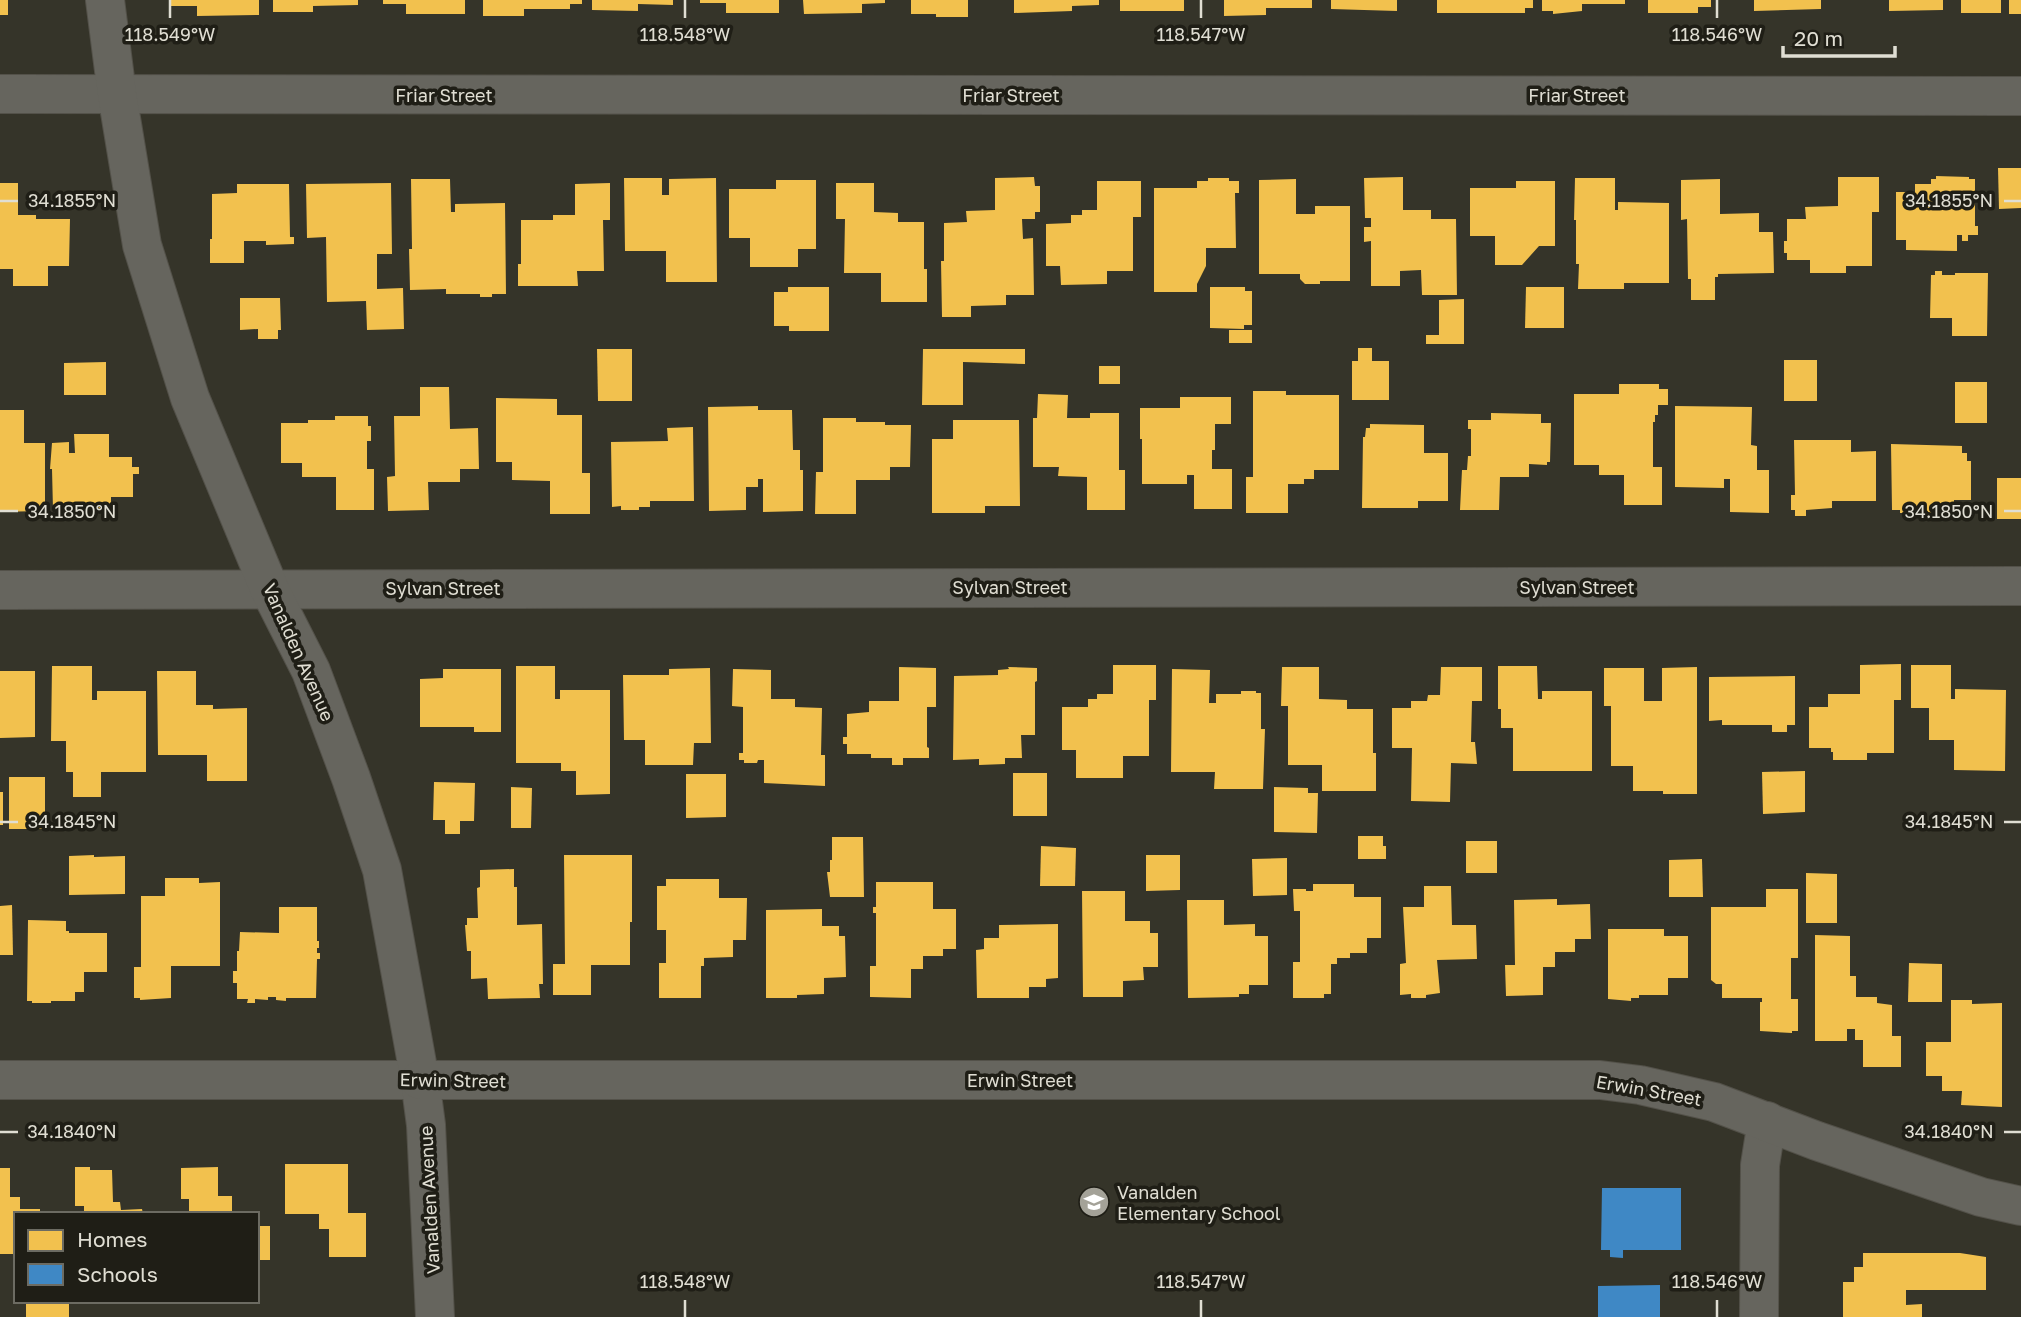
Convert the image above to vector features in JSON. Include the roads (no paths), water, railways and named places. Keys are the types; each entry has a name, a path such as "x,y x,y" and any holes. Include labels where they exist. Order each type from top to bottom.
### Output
{"street":[{"name":"Vanalden Avenue","path":"105,0 117,94 142,245 190,398 270,590 311,671 382,870 420,1080 428,1150 435,1317"},
{"name":"Friar Street","path":"0,94 2021,96"},
{"name":"Sylvan Street","path":"0,590 2021,586"},
{"name":"Erwin Street","path":"0,1080 1600,1080 1640,1085 1693,1097 1981,1197 2021,1206"},
{"path":"1759,1317 1760,1165 1767,1121"}],"place":[{"name":"Vanalden Elementary School","path":"1094,1202"}]}
